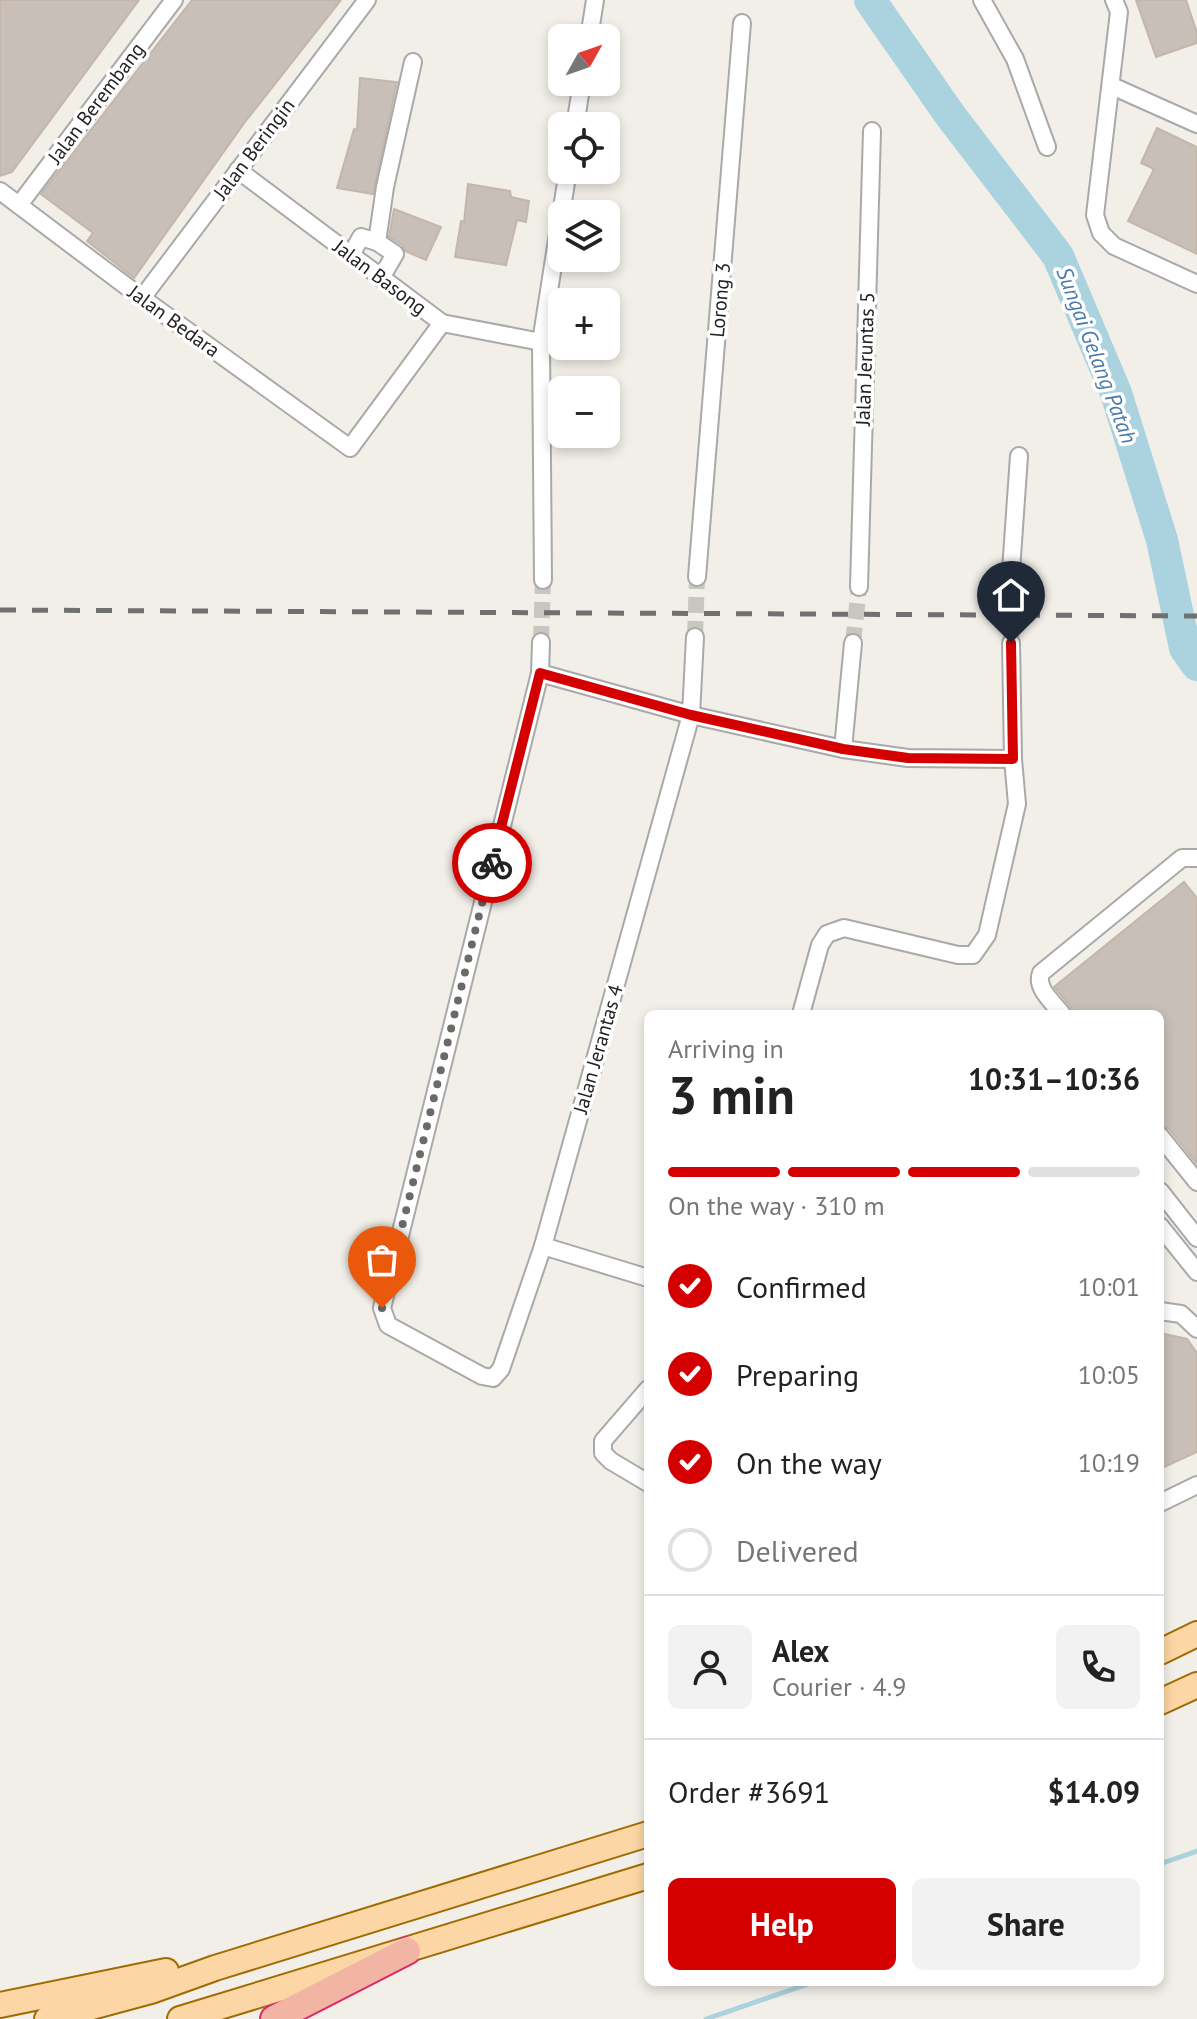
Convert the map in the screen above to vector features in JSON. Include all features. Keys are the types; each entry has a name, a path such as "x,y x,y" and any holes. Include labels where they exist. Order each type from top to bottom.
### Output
{"highway":[{"path":"274,2019 407,1951"}],"main road":[{"path":"1164,1650 1197,1634"},
{"path":"1164,1700 1197,1685"},
{"path":"47,2019 151,1991 644,1835"},
{"path":"180,2019 644,1877"},
{"path":"0,2005 288,1947"}],"street":[{"name":"Jalan Berembang","path":"19,205 174,0"},
{"name":"Jalan Beringin","path":"142,298 367,0"},
{"path":"591,24 595,0"},
{"path":"982,0 1015,59 1047,147"},
{"path":"1114,0 1119,12 1095,215 1101,233 1114,246 1197,284"},
{"name":"Lorong 3","path":"697,577 742,23"},
{"path":"377,242 385,187 413,62"},
{"path":"1112,86 1197,124"},
{"name":"Jalan Jeruntas 5","path":"859,587 872,131"},
{"name":"Jalan Basong","path":"238,170 442,323 541,342"},
{"path":"543,580 541,342 566,184"},
{"name":"Jalan Bedara","path":"0,191 350,448 442,323"},
{"path":"351,255 361,237 377,242 395,254 381,278"},
{"path":"1010,585 1019,456"},
{"path":"691,715 695,637"},
{"path":"541,642 540,673 691,715 843,749 908,758 1013,759"},
{"path":"843,749 853,643"},
{"path":"802,1010 820,945 827,934 844,928 958,955 973,955 987,935 1017,804 1011,643"},
{"name":"Jalan Jerantas 4","path":"540,673 382,1308 388,1325 482,1376 493,1378 501,1369 543,1246 691,715"},
{"path":"1059,1010 1041,988 1038,979 1041,973 1182,858 1197,858"},
{"path":"1164,1141 1197,1182"},
{"path":"1164,1196 1197,1238"},
{"path":"1164,1231 1197,1272"},
{"path":"543,1246 644,1277"},
{"path":"1164,1312 1181,1314 1197,1329"},
{"path":"644,1394 603,1441 603,1453 644,1481"},
{"path":"1164,1501 1197,1485"}],"building":[{"path":"0,0 139,0 12,172 0,176"},
{"path":"192,0 341,0 245,122 134,278 87,241 93,233 41,194"},
{"path":"1136,0 1186,0 1197,33 1197,43 1156,57"},
{"path":"360,78 397,82 373,194 337,188 354,129 357,130"},
{"path":"1157,128 1197,147 1197,254 1128,221 1154,169 1141,163"},
{"path":"468,184 510,191 511,197 529,201 526,222 517,220 506,265 455,257 461,221 464,222"},
{"path":"394,209 441,227 426,260 405,251 402,245 389,237"},
{"path":"1184,882 1197,898 1197,1164 1164,1127 1164,1010 1072,1010 1054,987"},
{"path":"1164,1334 1187,1339 1197,1353 1197,1452 1164,1467"}],"waterway":[{"name":"Sungai Gelang Patah","path":"870,0 950,115 1058,256 1116,393 1162,540 1185,648 1197,665"},
{"path":"1164,1863 1197,1851"},
{"path":"706,2019 802,1986"}],"tunnel":[{"path":"695,637 697,577"},
{"path":"541,642 543,580"},
{"path":"1010,585 1011,643"},
{"path":"853,643 859,587"}],"railway":[{"path":"0,610 1197,616"}],"way so far":[{"path":"382,1308 492,863"}],"route":[{"path":"492,863 540,673 691,715 843,749 908,758 1013,759 1011,643"}]}
